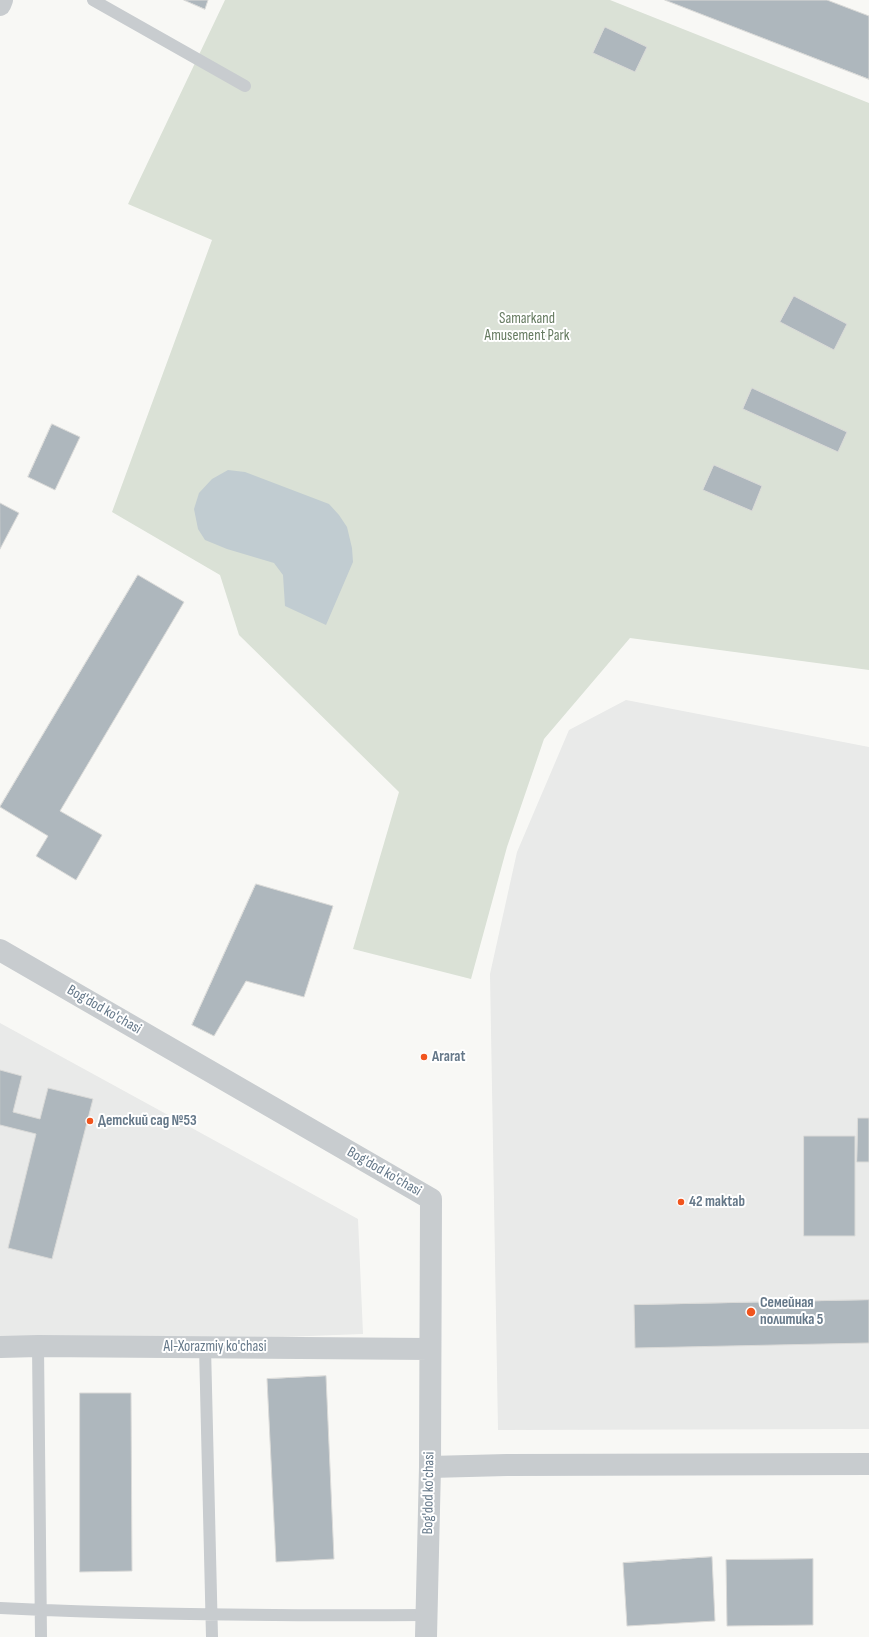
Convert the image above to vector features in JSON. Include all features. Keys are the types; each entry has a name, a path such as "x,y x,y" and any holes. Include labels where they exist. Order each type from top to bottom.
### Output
{"street":[{"path":"0,5 2,0"},
{"name":"Bog'dod ko'chasi","path":"0,950 430,1199 430,1467 428,1615 426,1637"},
{"name":"Al-Xorazmiy ko'chasi","path":"0,1347 430,1349"},
{"path":"430,1467 507,1465 869,1464"}],"lane":[{"path":"93,0 245,86"},
{"path":"38,1346 41,1637"},
{"path":"205,1347 212,1637"},
{"path":"0,1608 90,1612 211,1614 342,1616 428,1615"}],"shaded area":[{"path":"228,470 245,472 329,504 347,527 352,548 353,562 326,625 285,606 283,575 274,563 227,549 205,540 198,529 194,509 199,493 212,479"},
{"name":"42 maktab","path":"626,700 869,747 869,1429 498,1430 490,974 517,852 569,730"},
{"name":"Детский сад №53","path":"0,1023 358,1219 363,1334 38,1346 0,1345"}],"green space":[{"name":"Samarkand Amusement Park","path":"225,0 610,0 869,103 869,670 630,638 544,739 507,847 471,979 353,949 399,792 239,635 220,575 112,512 212,240 128,204"}],"building":[{"path":"184,0 208,0 205,9"},
{"path":"665,0 827,0 869,16 869,79"},
{"path":"605,27 647,47 635,72 593,53"},
{"path":"794,296 847,324 834,350 780,322"},
{"path":"752,388 847,432 838,452 743,409"},
{"path":"52,424 80,437 55,490 28,477"},
{"path":"714,465 762,486 752,511 703,490"},
{"path":"0,503 19,513 0,549"},
{"path":"138,575 184,602 60,811 102,835 76,880 36,856 48,836 0,807"},
{"path":"256,884 333,906 304,997 246,981 214,1036 192,1025"},
{"path":"0,1070 22,1076 13,1112 40,1119 48,1088 93,1099 52,1259 8,1248 36,1134 0,1125"},
{"path":"858,1118 869,1118 869,1162 857,1162"},
{"path":"804,1136 855,1136 855,1236 804,1236"},
{"path":"869,1300 869,1343 635,1348 634,1305"},
{"path":"326,1376 334,1559 276,1562 267,1379"},
{"path":"80,1393 131,1393 132,1571 80,1572"},
{"path":"712,1557 715,1621 627,1626 623,1563"},
{"path":"813,1559 813,1625 727,1626 726,1560"}],"place":[{"name":"Ararat","path":"424,1057"},
{"name":"Детский сад №53","path":"90,1121"},
{"name":"42 maktab","path":"681,1202"},
{"name":"Семейная политика 5","path":"751,1312"}]}
